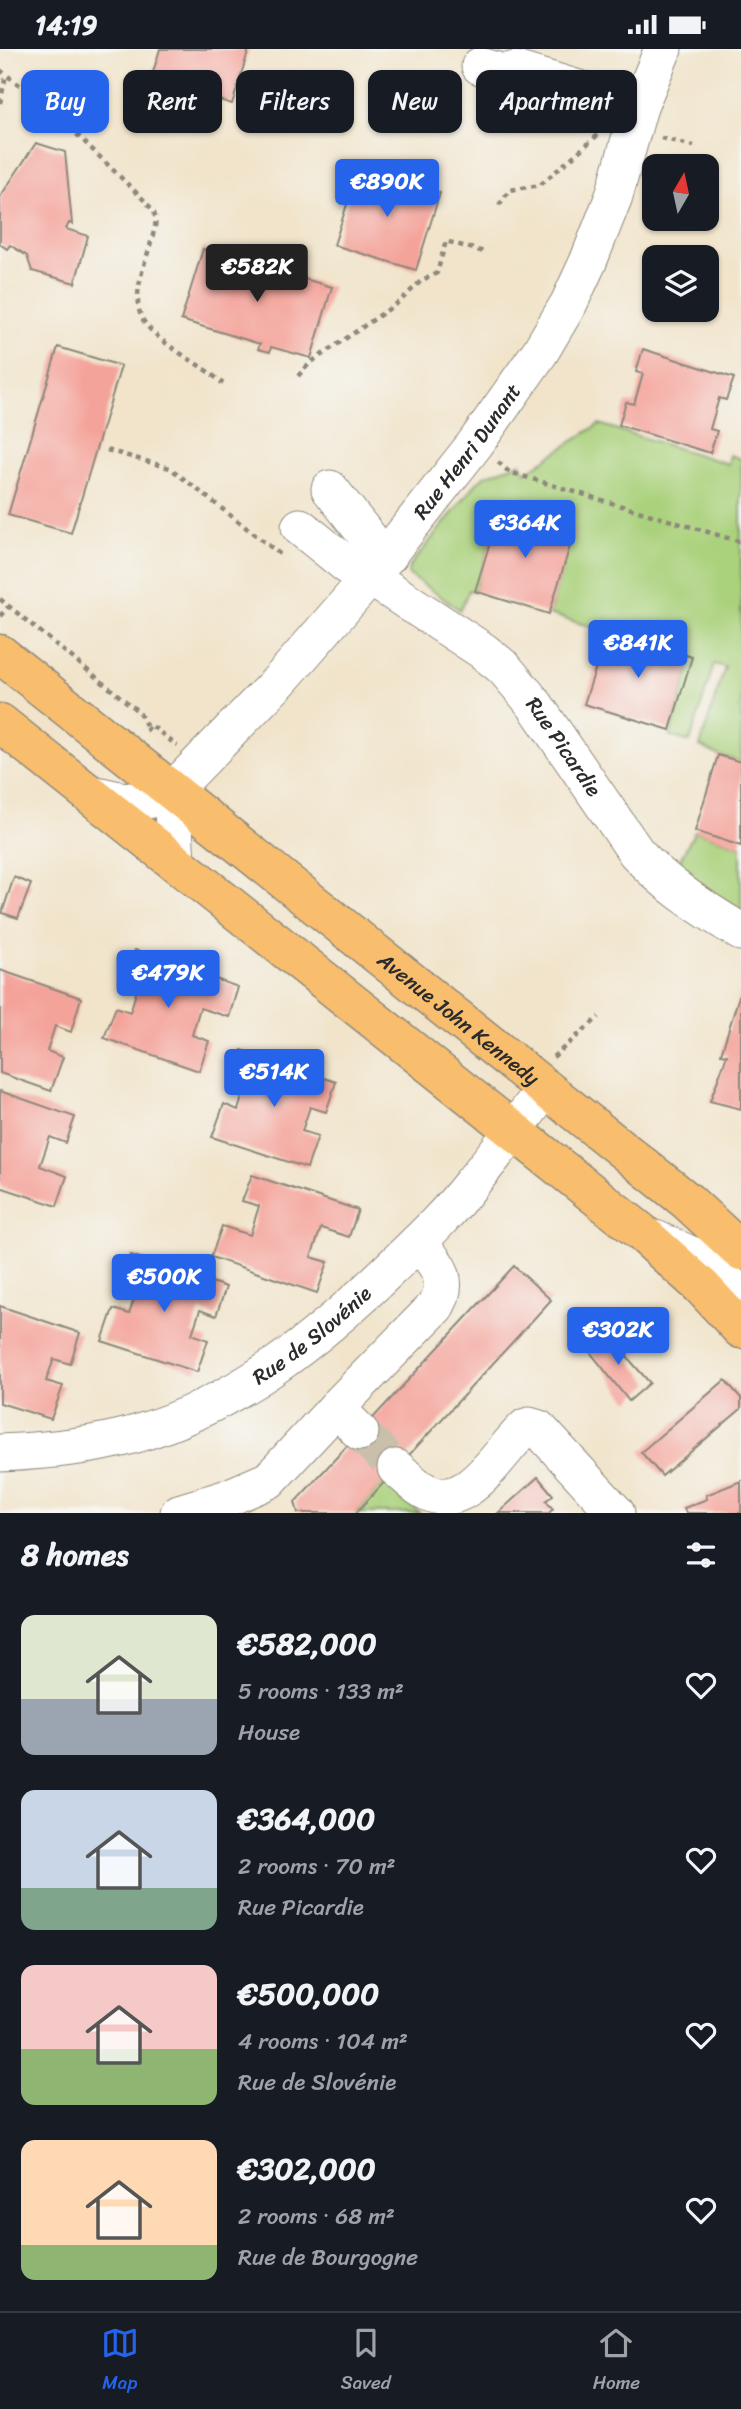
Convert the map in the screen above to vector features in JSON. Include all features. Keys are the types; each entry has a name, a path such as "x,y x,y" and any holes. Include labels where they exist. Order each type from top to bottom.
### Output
{"main road":[{"name":"Avenue John Kennedy","path":"0,654 687,1201 741,1251"},
{"path":"0,723 641,1232 701,1286 741,1329"}],"street":[{"name":"Rue Henri Dunant","path":"172,791 280,680 375,571 475,444 540,352 569,303 588,262 614,196 639,107 663,49"},
{"path":"493,63 639,107"},
{"path":"330,489 371,541 375,571"},
{"path":"300,527 375,571"},
{"name":"Rue Picardie","path":"375,571 504,668 535,705 636,852 650,868 685,896 741,932"},
{"path":"88,793 132,803 152,801 172,791 176,862"},
{"name":"Rue de Slovénie","path":"0,1453 29,1452 115,1440 203,1409 263,1375 315,1338 418,1242 471,1184 546,1088"},
{"path":"641,1232 700,1259 741,1294"},
{"path":"179,1513 225,1500 269,1480 348,1420 440,1300 444,1281 437,1266 418,1242"},
{"path":"396,1468 430,1494 440,1497 455,1496 470,1487 521,1431 534,1426 616,1513"}],"path":[{"path":"0,70 53,111 146,202 155,215 155,227 138,295 141,316 183,356 223,384"},
{"path":"0,103 6,75"},
{"path":"499,205 510,190 540,185 600,133"},
{"path":"298,376 310,363 399,302 421,281 437,273 446,241 485,252"},
{"path":"475,444 509,472 741,542"},
{"path":"107,450 170,468 289,561"},
{"path":"0,599 139,712 153,742"},
{"path":"0,616 8,607"}],"green space":[{"path":"599,424 728,464 730,455 741,459 741,762 700,746 725,667 714,664 690,742 670,736 692,657 549,614 574,530 501,507 475,591 469,590 460,610 408,574 409,567 484,476 520,463 526,472"},
{"path":"695,831 741,846 741,920 673,873"},
{"path":"383,1483 420,1513 356,1513"}],"building":[{"path":"160,49 249,49 243,70 236,70 236,91 232,104 222,101 222,70 154,70"},
{"path":"36,143 65,152 72,224 69,223 66,229 88,236 75,283 32,271 27,256 10,245 7,249 0,244 0,197"},
{"path":"359,167 440,193 416,270 334,245"},
{"path":"203,249 332,287 311,358 271,347 270,352 258,349 260,344 181,320"},
{"path":"58,347 121,366 71,533 8,515"},
{"path":"643,349 734,378 726,400 719,398 710,429 717,431 710,453 619,425 626,402 634,404 643,374 636,372"},
{"path":"501,507 575,530 549,614 475,591"},
{"path":"608,630 692,657 670,730 584,704"},
{"path":"718,755 741,762 741,846 695,831"},
{"path":"14,877 31,884 18,918 2,913"},
{"path":"135,950 238,987 229,1017 200,1008 192,1035 209,1041 199,1071 104,1038 116,1007 130,1012 138,987 123,982"},
{"path":"0,970 81,998 71,1032 55,1026 47,1051 63,1057 51,1091 0,1073"},
{"path":"740,993 741,1109 710,1101 727,1055 721,1054"},
{"path":"242,1050 336,1082 326,1112 310,1107 302,1131 318,1136 307,1168 212,1137 224,1104 238,1110 246,1085 232,1081"},
{"path":"0,1091 75,1117 66,1143 50,1137 40,1166 67,1176 57,1206 0,1187"},
{"path":"252,1175 358,1210 349,1237 321,1228 311,1257 328,1262 317,1293 211,1257 222,1226 250,1235 259,1206 242,1201"},
{"path":"131,1255 226,1287 216,1316 200,1310 192,1334 208,1340 197,1372 102,1341 113,1309 129,1314 137,1290 122,1284"},
{"path":"514,1266 551,1300 356,1513 298,1513 295,1502"},
{"path":"0,1306 80,1333 70,1364 54,1359 46,1381 63,1386 51,1419 0,1403"},
{"path":"605,1332 650,1383 629,1401 587,1348"},
{"path":"725,1380 741,1398 741,1409 662,1476 641,1452"},
{"path":"538,1477 553,1495 546,1501 553,1509 549,1513 498,1513"},
{"path":"741,1481 741,1513 686,1513 684,1508 707,1499 706,1495"}],"tunnel":[{"path":"360,1432 396,1468"}]}
